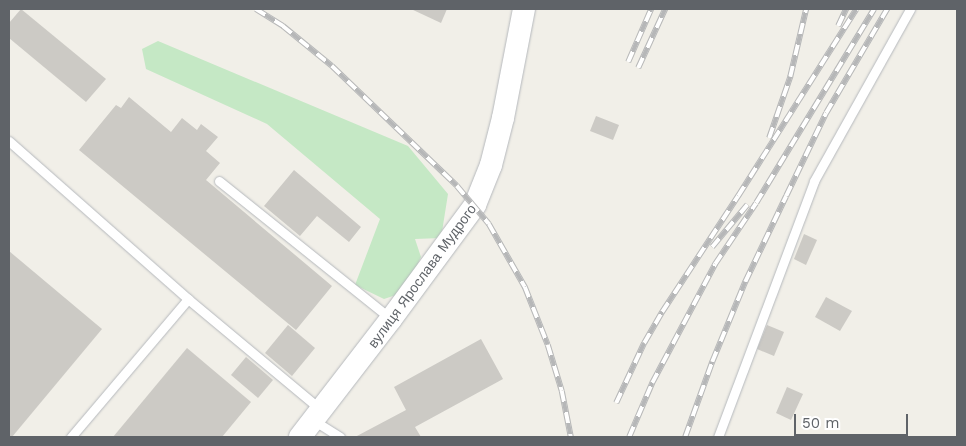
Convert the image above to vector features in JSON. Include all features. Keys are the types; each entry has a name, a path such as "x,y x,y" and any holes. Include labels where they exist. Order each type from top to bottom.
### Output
{"street":[{"name":"вулиця Ярослава Мудрого","path":"312,422 475,206 482,190 503,118 524,9"}],"lane":[{"path":"718,437 814,181 910,9"},
{"path":"9,141 188,299 312,422 340,437"},
{"path":"219,181 391,319"},
{"path":"71,437 188,299"}],"green space":[{"path":"158,41 408,146 448,194 441,238 415,239 421,257 405,292 384,299 355,285 380,219 267,124 146,69 142,49"}],"building":[{"path":"21,9 106,79 86,102 9,38 9,23"},
{"path":"411,9 447,9 441,23"},
{"path":"129,97 171,132 182,118 197,130 201,124 218,137 206,151 220,163 206,180 332,286 296,330 79,150 116,105 121,108"},
{"path":"596,116 619,125 613,140 590,131"},
{"path":"294,170 361,227 349,242 317,216 300,236 264,206"},
{"path":"804,234 817,240 806,265 794,259"},
{"path":"9,251 102,329 12,437 9,437"},
{"path":"826,297 852,311 840,331 815,317"},
{"path":"288,325 315,348 292,376 265,353"},
{"path":"767,325 784,332 774,356 757,349"},
{"path":"481,339 503,379 415,427 421,437 355,437 406,410 394,387"},
{"path":"187,348 251,402 222,437 113,437"},
{"path":"246,357 273,380 258,398 231,375"},
{"path":"787,387 803,394 791,420 776,413"}],"railway":[{"path":"256,9 283,26 332,66 457,186 489,224 525,287 548,345 562,391 571,437"},
{"path":"628,62 651,9"},
{"path":"638,68 665,9"},
{"path":"769,138 790,77 806,9"},
{"path":"838,26 846,9"},
{"path":"616,403 644,343 662,312 856,9"},
{"path":"629,437 652,383 715,264 756,203 874,9"},
{"path":"685,437 712,362 745,282 826,113 887,9"},
{"path":"712,247 747,205"}]}
